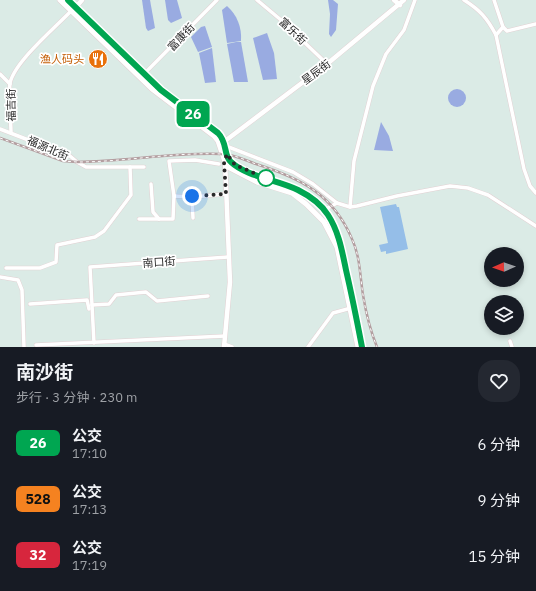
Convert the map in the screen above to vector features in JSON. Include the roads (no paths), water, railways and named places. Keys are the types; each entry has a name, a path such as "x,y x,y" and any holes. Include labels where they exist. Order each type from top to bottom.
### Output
{"main road":[{"path":"60,0 73,9 166,94 218,133 225,144 227,154 235,165 296,189 314,200 324,210 335,228 352,308 358,347"},
{"path":"68,0 73,9 152,89 214,136 221,148 224,162 231,169 247,178 292,193 306,204 324,222 337,247 362,347"}],"street":[{"path":"73,9 82,0"},
{"name":"富康街","path":"144,74 217,0"},
{"name":"富乐街","path":"257,0 281,20 327,64"},
{"path":"394,0 400,5"},
{"name":"星辰街","path":"225,144 327,64 400,5 404,0"},
{"path":"350,207 354,161 373,86 386,54 404,30 415,0"},
{"path":"464,0 478,8 488,20 496,35 524,169 530,186 536,193"},
{"path":"494,0 503,27 508,31 536,24"},
{"name":"福吉街","path":"11,133 10,84 13,75 21,62 73,9"},
{"path":"496,35 503,27"},
{"path":"0,74 10,84"},
{"name":"福源北街","path":"0,129 70,156 86,167 144,167"},
{"path":"225,144 293,172 313,184 337,203 350,207 450,186 468,188 488,195 536,226"},
{"path":"227,154 224,162 229,299 224,346 232,347"},
{"path":"139,219 173,219 174,196 169,161 195,160 219,164"},
{"path":"6,268 40,268 56,262 57,245 95,237 104,231 131,194 130,167"},
{"path":"151,184 153,212 160,219"},
{"path":"174,196 226,194"},
{"path":"192,196 193,218"},
{"path":"324,210 337,203"},
{"name":"南口街","path":"92,305 90,267 228,257"},
{"path":"0,277 18,280 22,290 24,347"},
{"path":"94,343 92,305 109,304 116,295 146,292 157,301 208,296"},
{"path":"30,304 87,300 90,320 93,323"},
{"path":"308,347 333,313 352,308"},
{"path":"36,346 225,336"},
{"path":"114,341 115,347"},
{"path":"510,341 512,347"}],"railway":[{"path":"0,138 63,161 77,162 95,162 185,154 225,154 272,169 301,182 325,199 335,210 352,239 358,259 367,315 377,347"}],"place":[{"name":"渔人码头","path":"98,59"}]}
